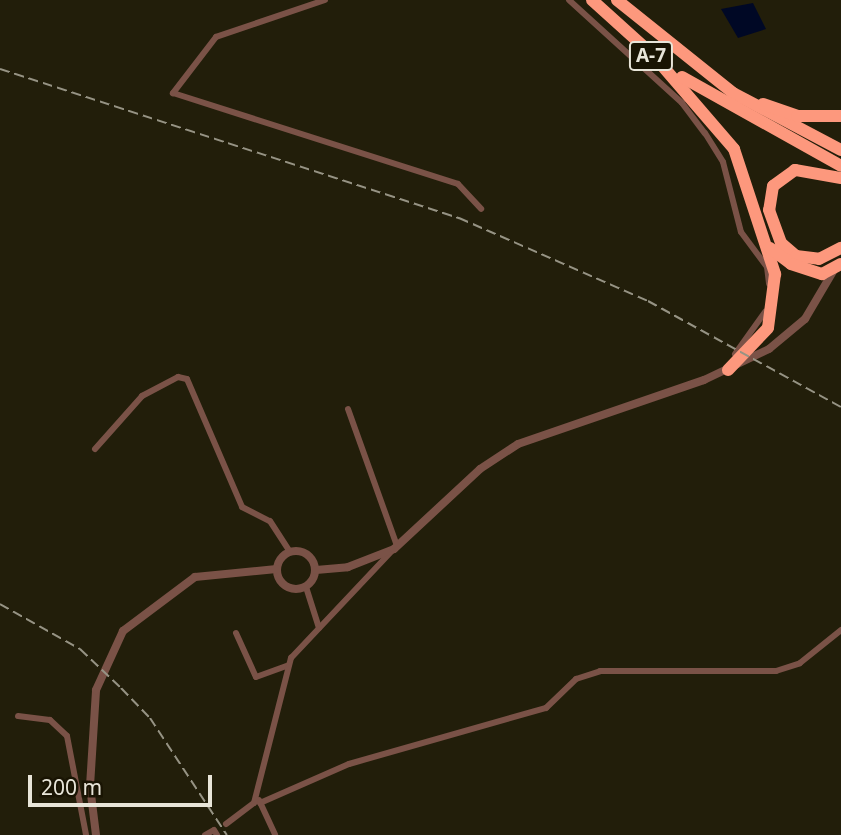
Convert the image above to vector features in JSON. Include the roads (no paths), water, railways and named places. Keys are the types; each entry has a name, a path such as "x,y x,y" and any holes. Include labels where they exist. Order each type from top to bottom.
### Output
{"highway":[{"name":"A-7","path":"592,0 659,62 769,131 841,166"},
{"name":"A-7","path":"617,0 733,93 841,150"},
{"path":"659,62 722,128 768,245 777,291 774,314 759,342 724,372"},
{"path":"733,93 797,116 841,116"},
{"path":"841,178 795,170 774,187 768,210 781,243 796,256 819,259 841,248"},
{"path":"768,245 803,269 839,264"}],"street":[{"path":"325,0 216,37 173,93 458,184 481,209"},
{"path":"569,0 705,133 723,162 741,232 767,267 770,298 763,318 724,372"},
{"path":"226,824 256,795 287,666 319,628 396,548 480,469 518,444 724,372 788,336 839,264"},
{"path":"95,449 142,396 178,377 187,379 242,507 270,521 290,552"},
{"path":"348,409 396,548"},
{"path":"316,570 348,567 396,548"},
{"path":"290,552 307,553 316,570"},
{"path":"98,835 90,775 99,682 114,645 157,601 195,577 277,569 290,552"},
{"path":"277,569 289,587 306,587"},
{"path":"316,570 306,587 319,628"},
{"path":"260,803 349,764 546,708 576,679 600,671 776,671 800,663 841,630"},
{"path":"236,633 256,677 287,666"},
{"path":"18,716 50,720 67,736 86,835"},
{"path":"256,795 275,835"},
{"path":"205,835 214,830 217,835"}],"water":[{"path":"753,3 766,29 738,38 721,9"}],"railway":[{"path":"0,69 459,218 648,301 841,407"},
{"path":"0,604 80,649 121,688 150,718 227,835"}]}
